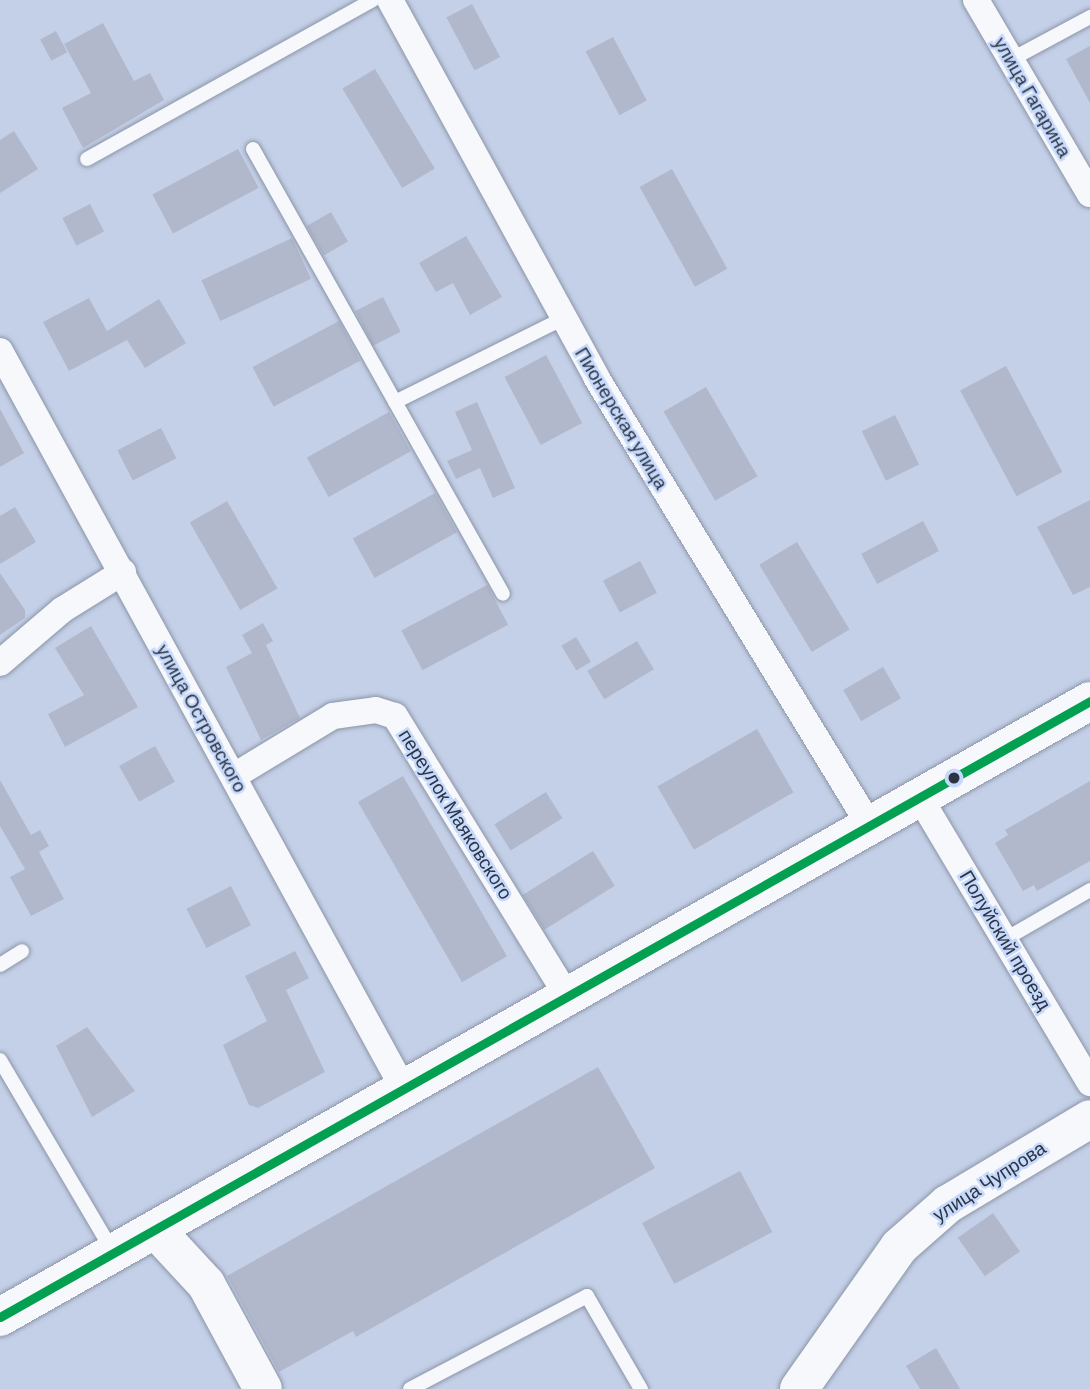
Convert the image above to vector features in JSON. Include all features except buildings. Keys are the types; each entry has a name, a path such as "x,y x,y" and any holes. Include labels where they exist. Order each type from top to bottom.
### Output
{"street":[{"name":"улица Гагарина","path":"976,0 1090,194"},
{"name":"Пионерская улица","path":"391,2 562,319 870,826"},
{"name":"улица Островского","path":"0,351 402,1086"},
{"path":"0,663 62,610 123,572"},
{"path":"0,1317 156,1230 402,1086 1090,701"},
{"name":"переулок Маяковского","path":"234,776 333,716 376,710 395,716 566,994"},
{"name":"Полуйский проезд","path":"920,798 1007,937 1090,1083"},
{"name":"улица Чупрова","path":"799,1389 875,1273 916,1231 948,1204 1090,1119"},
{"path":"156,1230 206,1284 263,1389"}],"lane":[{"path":"87,159 391,2"},
{"path":"1012,59 1090,18"},
{"path":"253,149 503,594"},
{"path":"395,402 562,319"},
{"path":"1007,937 1090,890"},
{"path":"0,965 22,951"},
{"path":"0,1060 114,1254"},
{"path":"410,1389 587,1296 641,1389"}],"transit line":[{"path":"0,1317 1090,701"}]}
